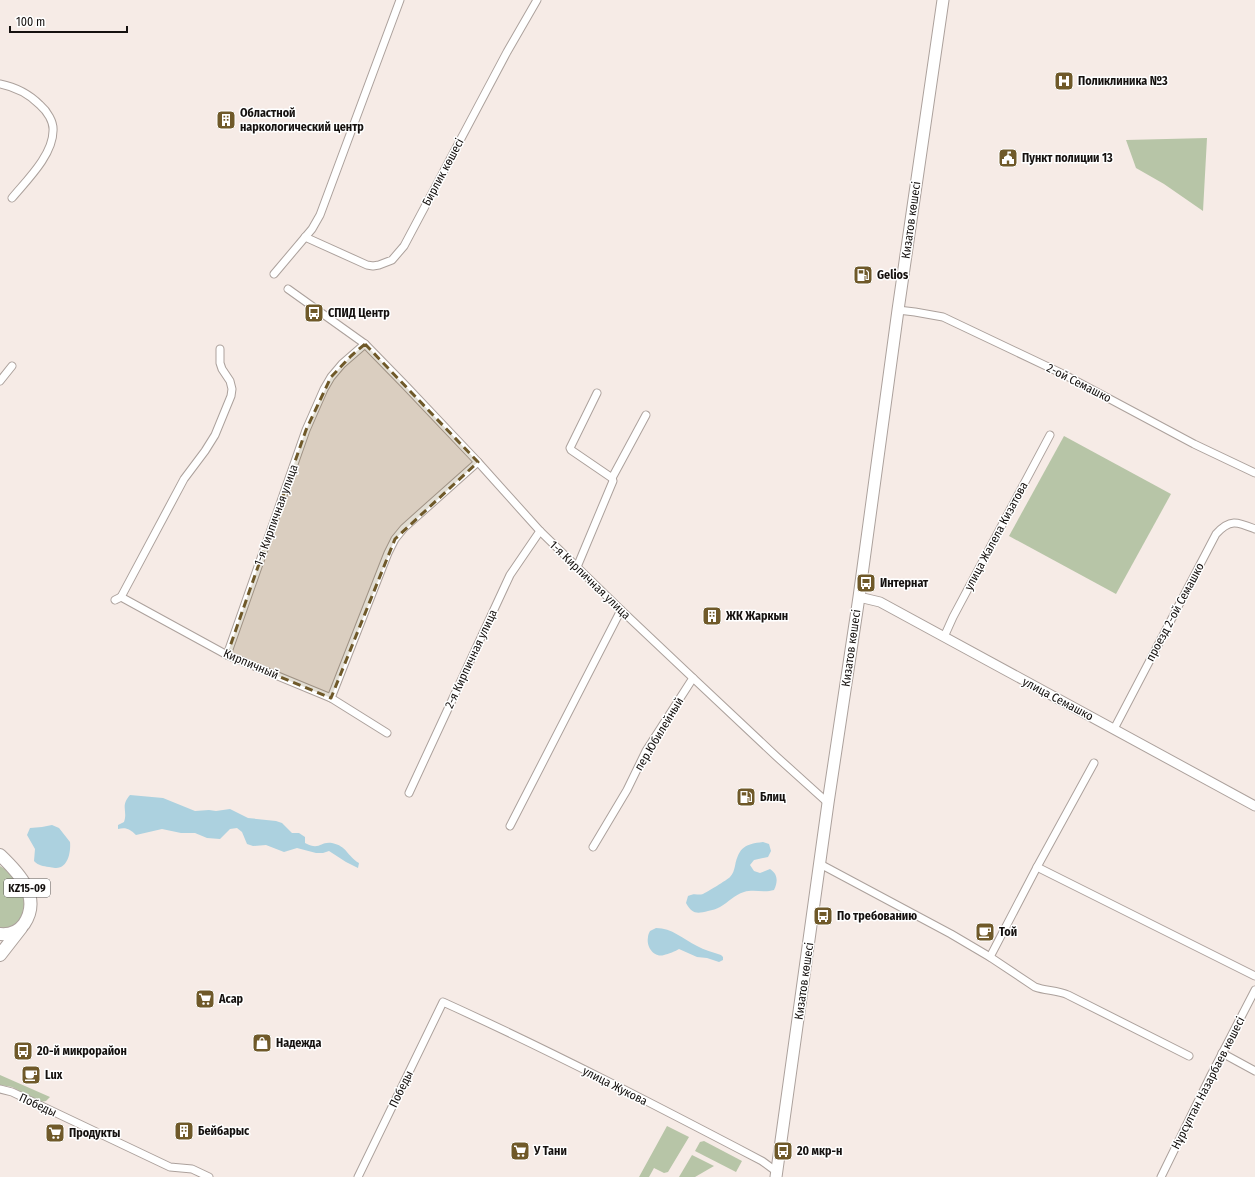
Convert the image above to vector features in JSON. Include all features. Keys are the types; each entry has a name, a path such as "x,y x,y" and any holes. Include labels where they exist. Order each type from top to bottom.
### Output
{"main road":[{"name":"Кизатов көшесі","path":"779,1175 828,803 859,597 898,310 943,0"},
{"name":"KZ15-09","path":"0,855 21,876 27,888 30,907 22,928"},
{"path":"0,863 21,876"},
{"path":"0,934 12,934 22,928"},
{"path":"0,955 22,928"}],"street":[{"path":"274,274 312,229 320,215 400,0"},
{"name":"Бирлик көшесі","path":"305,237 367,265 379,265 392,260 397,255 404,246 507,52 537,0"},
{"path":"0,84 10,86 24,92 36,101 46,110 54,130 51,143 43,159 12,198"},
{"name":"1-я Кирпичная улица","path":"288,289 365,344 478,462 540,531 621,610 828,803"},
{"name":"2-ой Семашко","path":"898,310 943,317 1063,374 1194,444 1255,473"},
{"name":"1-я Кирпичная улица","path":"227,655 306,430 324,389 331,377 342,364 365,344"},
{"name":"Кирпичный","path":"220,349 220,363 230,382 232,389 231,396 215,435 184,479 118,599 227,655 331,698 387,733"},
{"path":"0,382 12,366"},
{"path":"597,393 570,448 612,478"},
{"path":"578,567 613,482 612,478 646,415"},
{"name":"улица Жалела Кизатова","path":"944,637 953,617 1050,435"},
{"path":"331,698 388,553 395,539 404,528 478,462"},
{"name":"проезд 2-ой Семашко","path":"1114,729 1216,534 1222,527 1229,523 1236,522 1255,529"},
{"name":"2-я Кирпичная улица","path":"409,793 506,582 540,531"},
{"name":"улица Семашко","path":"859,597 880,602 1255,806"},
{"path":"510,826 621,610"},
{"name":"пер.Юбилейный","path":"593,847 627,790 646,751 693,678"},
{"path":"990,957 1037,866 1094,763"},
{"path":"820,864 951,934 990,957 1035,987 1059,991 1068,995 1189,1056"},
{"path":"1037,866 1255,976"},
{"name":"Нұрсұлтан Назарбаев көшесі","path":"1161,1177 1255,990"},
{"name":"улица Жукова","path":"443,1002 637,1096 762,1161 779,1175"},
{"name":"Победы","path":"358,1177 443,1002"},
{"path":"1222,1053 1255,1071"},
{"name":"Победы","path":"0,1089 12,1092 170,1167 192,1169 208,1177"}],"highlighted area":[{"path":"365,344 478,462 395,539 331,698 227,655 306,430 331,377"}],"green space":[{"path":"1207,138 1203,211 1164,184 1136,168 1126,140"},
{"path":"1064,436 1171,494 1116,594 1009,536"},
{"path":"0,866 11,874 19,885 25,904 22,917 17,925 0,930"},
{"path":"0,1075 50,1097 46,1101 41,1102 12,1087 0,1085"},
{"path":"667,1126 689,1137 668,1172 664,1173 654,1168 649,1177 639,1177"},
{"path":"704,1141 742,1161 736,1172 695,1151 700,1142"},
{"path":"692,1155 714,1166 695,1177 679,1177"}],"water":[{"path":"130,795 163,798 195,811 230,809 248,818 276,821 282,823 292,833 299,833 305,837 305,843 310,845 317,846 325,843 332,843 341,846 359,863 358,868 329,851 316,853 297,848 284,852 266,845 253,846 247,844 242,832 237,828 230,829 220,839 207,838 195,833 181,833 162,829 136,835 128,829 118,829 118,825 124,822 125,802"},
{"path":"52,825 59,828 70,842 68,859 63,866 59,868 43,866 34,861 35,849 27,835 30,828"},
{"path":"763,842 769,844 771,851 768,857 754,860 750,865 754,871 760,873 770,869 775,873 776,884 774,890 744,892 737,895 719,908 704,912 698,913 690,909 686,903 688,896 693,894 703,894 728,879 733,873 741,851 747,845"},
{"path":"656,928 662,928 672,932 700,947 721,955 723,960 719,962 707,958 697,957 679,949 664,955 657,955 652,951 648,944 648,936 650,931"}],"place":[{"name":"Поликлиника №3","path":"1064,81"},
{"name":"Областной наркологический центр","path":"226,120"},
{"name":"Пункт полиции 13","path":"1008,158"},
{"name":"Gelios","path":"863,275"},
{"name":"СПИД Центр","path":"314,313"},
{"name":"Интернат","path":"866,583"},
{"name":"ЖК Жаркын","path":"712,616"},
{"name":"Блиц","path":"746,797"},
{"name":"По требованию","path":"823,916"},
{"name":"Той","path":"985,932"},
{"name":"Асар","path":"205,999"},
{"name":"Надежда","path":"262,1043"},
{"name":"20-й микрорайон","path":"23,1051"},
{"name":"Lux","path":"31,1075"},
{"name":"Бейбарыс","path":"184,1131"},
{"name":"Продукты","path":"55,1133"},
{"name":"У Тани","path":"520,1151"},
{"name":"20 мкр-н","path":"783,1151"}]}
